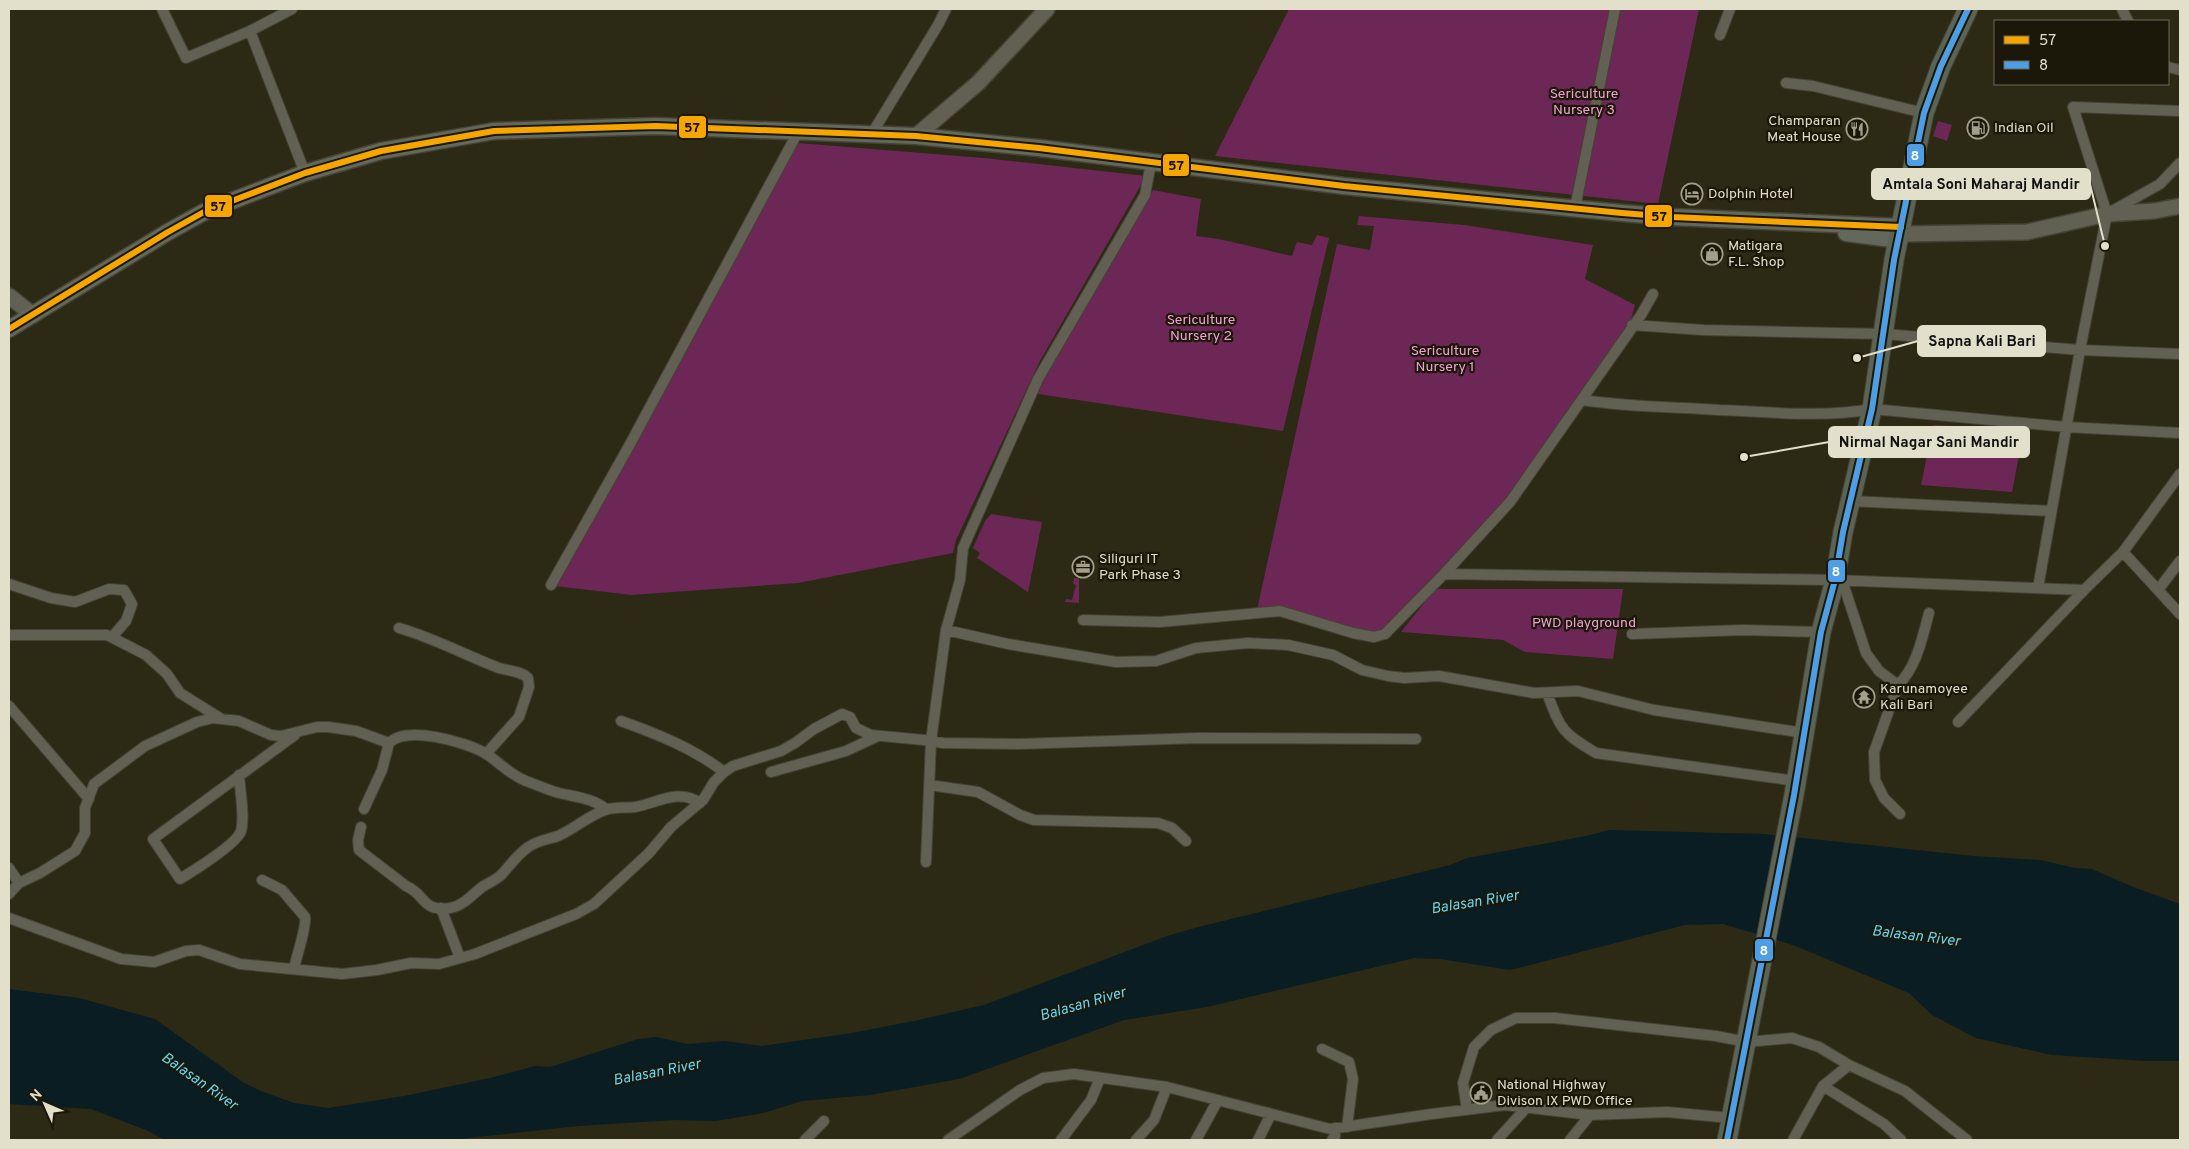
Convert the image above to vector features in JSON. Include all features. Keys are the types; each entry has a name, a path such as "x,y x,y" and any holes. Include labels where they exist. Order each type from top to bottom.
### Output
{"highway":[{"path":"1727,1140 1795,788 1821,632 1839,580 1851,501 1872,409 1894,260 1924,113 1941,66 1968,9"},
{"path":"1917,152 1954,60 1978,9"}],"main road":[{"path":"9,329 204,212 305,173 381,151 494,131 656,126 916,136 1039,148 1344,186 1672,217 1774,222 1900,234"},
{"path":"1774,222 1876,238 1900,234"},
{"path":"1876,238 1886,245 1894,260"}],"street":[{"path":"162,9 186,58 250,32 292,9"},
{"path":"871,135 946,9"},
{"path":"916,136 978,83 1047,9"},
{"path":"1575,208 1615,9"},
{"path":"1720,35 1730,9"},
{"path":"250,32 305,173"},
{"path":"1786,83 1813,86 1924,113"},
{"path":"2038,588 2080,350 2107,214 2073,107 2180,111"},
{"path":"551,585 629,446 798,132"},
{"path":"926,862 931,741 946,630 960,580 961,554 1038,379 1145,194 1151,163"},
{"path":"2107,214 2160,184 2180,163"},
{"path":"1900,234 2027,232 2107,214 2154,211 2180,206"},
{"path":"1083,620 1160,622 1280,611 1354,634 1378,637 1389,631 1510,502 1582,400 1653,294"},
{"path":"9,296 33,315"},
{"path":"1632,326 1884,334 2080,350 2180,354"},
{"path":"1582,400 1803,414 1850,413 1872,409 2066,427 2180,433"},
{"path":"1958,722 2084,590 2123,552 2180,474"},
{"path":"1851,501 2051,511"},
{"path":"2123,552 2180,614"},
{"path":"2158,590 2180,561"},
{"path":"1444,574 1839,580 2084,590"},
{"path":"1839,580 1866,654 1879,670 1898,685"},
{"path":"9,584 51,598 75,602 109,589 124,590 132,604 126,621 112,637"},
{"path":"1900,814 1884,798 1875,780 1874,752 1898,685 1904,680 1917,655 1929,613"},
{"path":"399,628 430,638 498,667 522,673 528,678 529,687 519,717 486,754"},
{"path":"946,630 1008,644 1116,662 1156,661 1196,648 1248,643 1288,646 1333,655 1362,670 1388,676 1404,678 1438,676 1534,693 1578,691 1654,710 1804,733"},
{"path":"1632,634 1743,630 1821,632"},
{"path":"9,635 107,635 146,655 167,674 180,693 221,718"},
{"path":"1547,693 1560,725 1571,739 1596,754 1795,788"},
{"path":"9,706 89,799"},
{"path":"9,918 130,961 154,962 186,951 198,950 232,962 324,973 349,973 411,963 440,964 576,914 594,904 649,853 671,827 700,803 714,782 724,772 733,766 781,751 814,728 842,714 850,717 856,728 863,732 879,736 943,743 1019,744 1199,738 1416,739"},
{"path":"9,894 19,883 75,851 85,833 85,808 94,784 145,746 197,722 221,718 242,722 276,736 298,733 317,727 336,728 356,731 389,744"},
{"path":"621,721 662,735 706,759 724,772"},
{"path":"239,775 242,826 239,835 208,860 180,879 153,839 239,775 298,733"},
{"path":"364,809 382,770 389,744 396,738 405,736 445,738 458,742 486,754 504,770 525,781 557,792 587,799 606,809"},
{"path":"772,772 846,751 879,736"},
{"path":"929,785 978,792 1020,815 1034,820 1166,825 1186,841"},
{"path":"361,827 358,840 359,850 411,888 424,903 434,908 441,908 454,907 462,903 480,888 500,876 510,862 534,842 559,835 606,809 641,806 677,797 691,797 700,803"},
{"path":"9,868 19,883"},
{"path":"262,880 282,890 306,917 306,928 294,969"},
{"path":"441,908 460,958"},
{"path":"1467,1110 1464,1083 1474,1047 1491,1030 1516,1018 1555,1018 1716,1036 1747,1042 1792,1038 1819,1048 1849,1065 1905,1091 1967,1140"},
{"path":"1322,1049 1349,1062 1353,1079 1347,1127"},
{"path":"1793,1140 1824,1086 1849,1065"},
{"path":"948,1140 1020,1090 1043,1078 1074,1074 1167,1087 1330,1129 1336,1136 1347,1127 1505,1105 1590,1115 1667,1112 1731,1118"},
{"path":"1061,1140 1091,1100 1100,1078"},
{"path":"1824,1086 1884,1124 1901,1140"},
{"path":"1136,1140 1154,1120 1167,1087"},
{"path":"1196,1140 1218,1100"},
{"path":"1497,1140 1526,1108"},
{"path":"1258,1140 1271,1114"},
{"path":"1570,1140 1590,1115"},
{"path":"805,1140 824,1121"}],"green space":[{"name":"Sericulture Nursery 3","path":"1289,9 1699,9 1658,204 1215,156"},
{"path":"1938,121 1952,125 1947,141 1933,136"},
{"path":"798,143 984,158 1146,176 1040,361 956,540 953,553 798,583 631,595 555,586"},
{"name":"Sericulture Nursery 2","path":"1153,190 1201,199 1196,236 1219,239 1292,256 1297,242 1312,245 1317,235 1329,238 1283,431 1038,394 1048,371"},
{"name":"Sericulture Nursery 1","path":"1359,216 1464,225 1593,245 1585,279 1635,305 1630,323 1510,498 1384,631 1376,634 1257,610 1337,244 1370,250 1374,226 1357,225"},
{"path":"1933,425 2024,429 2012,492 1921,485"},
{"path":"991,514 1042,522 1028,592 977,558 980,553 973,548 985,521"},
{"path":"1074,578 1079,578 1079,603 1065,602 1066,599 1072,600 1076,585 1073,584"},
{"name":"PWD playground","path":"1435,589 1623,589 1613,659 1525,652 1503,640 1401,632"}],"water":[{"name":"Balasan River","path":"1609,830 1764,834 1974,856 2040,860 2075,868 2092,869 2133,887 2180,904 2180,1061 2146,1061 2052,1055 1976,1038 1932,1015 1909,993 1793,945 1723,924 1685,925 1510,970 1440,959 1414,958 1207,1007 1124,1020 959,1079 870,1095 802,1101 763,1113 716,1121 675,1120 578,1126 450,1140 165,1140 146,1130 91,1109 9,1104 9,989 79,998 155,1019 244,1083 294,1103 328,1108 404,1096 490,1078 535,1066 550,1067 638,1039 656,1037 687,1044 725,1041 762,1046 852,1033 914,1021 984,1005 1167,936 1195,928 1450,865 1467,858"}],"transit line":[{"name":"8","path":"1727,1140 1794,795 1821,632 1835,580 1843,532 1872,409 1894,260 1924,113 1941,66 1968,9"},
{"name":"57","path":"9,329 204,212 305,173 381,151 494,131 656,126 916,136 1039,148 1344,186 1622,213 1901,227"}],"place":[{"name":"Indian Oil","path":"1978,128"},
{"name":"Champaran Meat House","path":"1857,129"},
{"name":"Dolphin Hotel","path":"1692,194"},
{"name":"Amtala Soni Maharaj Mandir","path":"2105,246"},
{"name":"Matigara F.L. Shop","path":"1712,254"},
{"name":"Sapna Kali Bari","path":"1857,358"},
{"name":"Nirmal Nagar Sani Mandir","path":"1744,457"},
{"name":"Siliguri IT Park Phase 3","path":"1083,567"},
{"name":"Karunamoyee Kali Bari","path":"1864,697"},
{"name":"National Highway Divison IX PWD Office","path":"1481,1093"}]}
